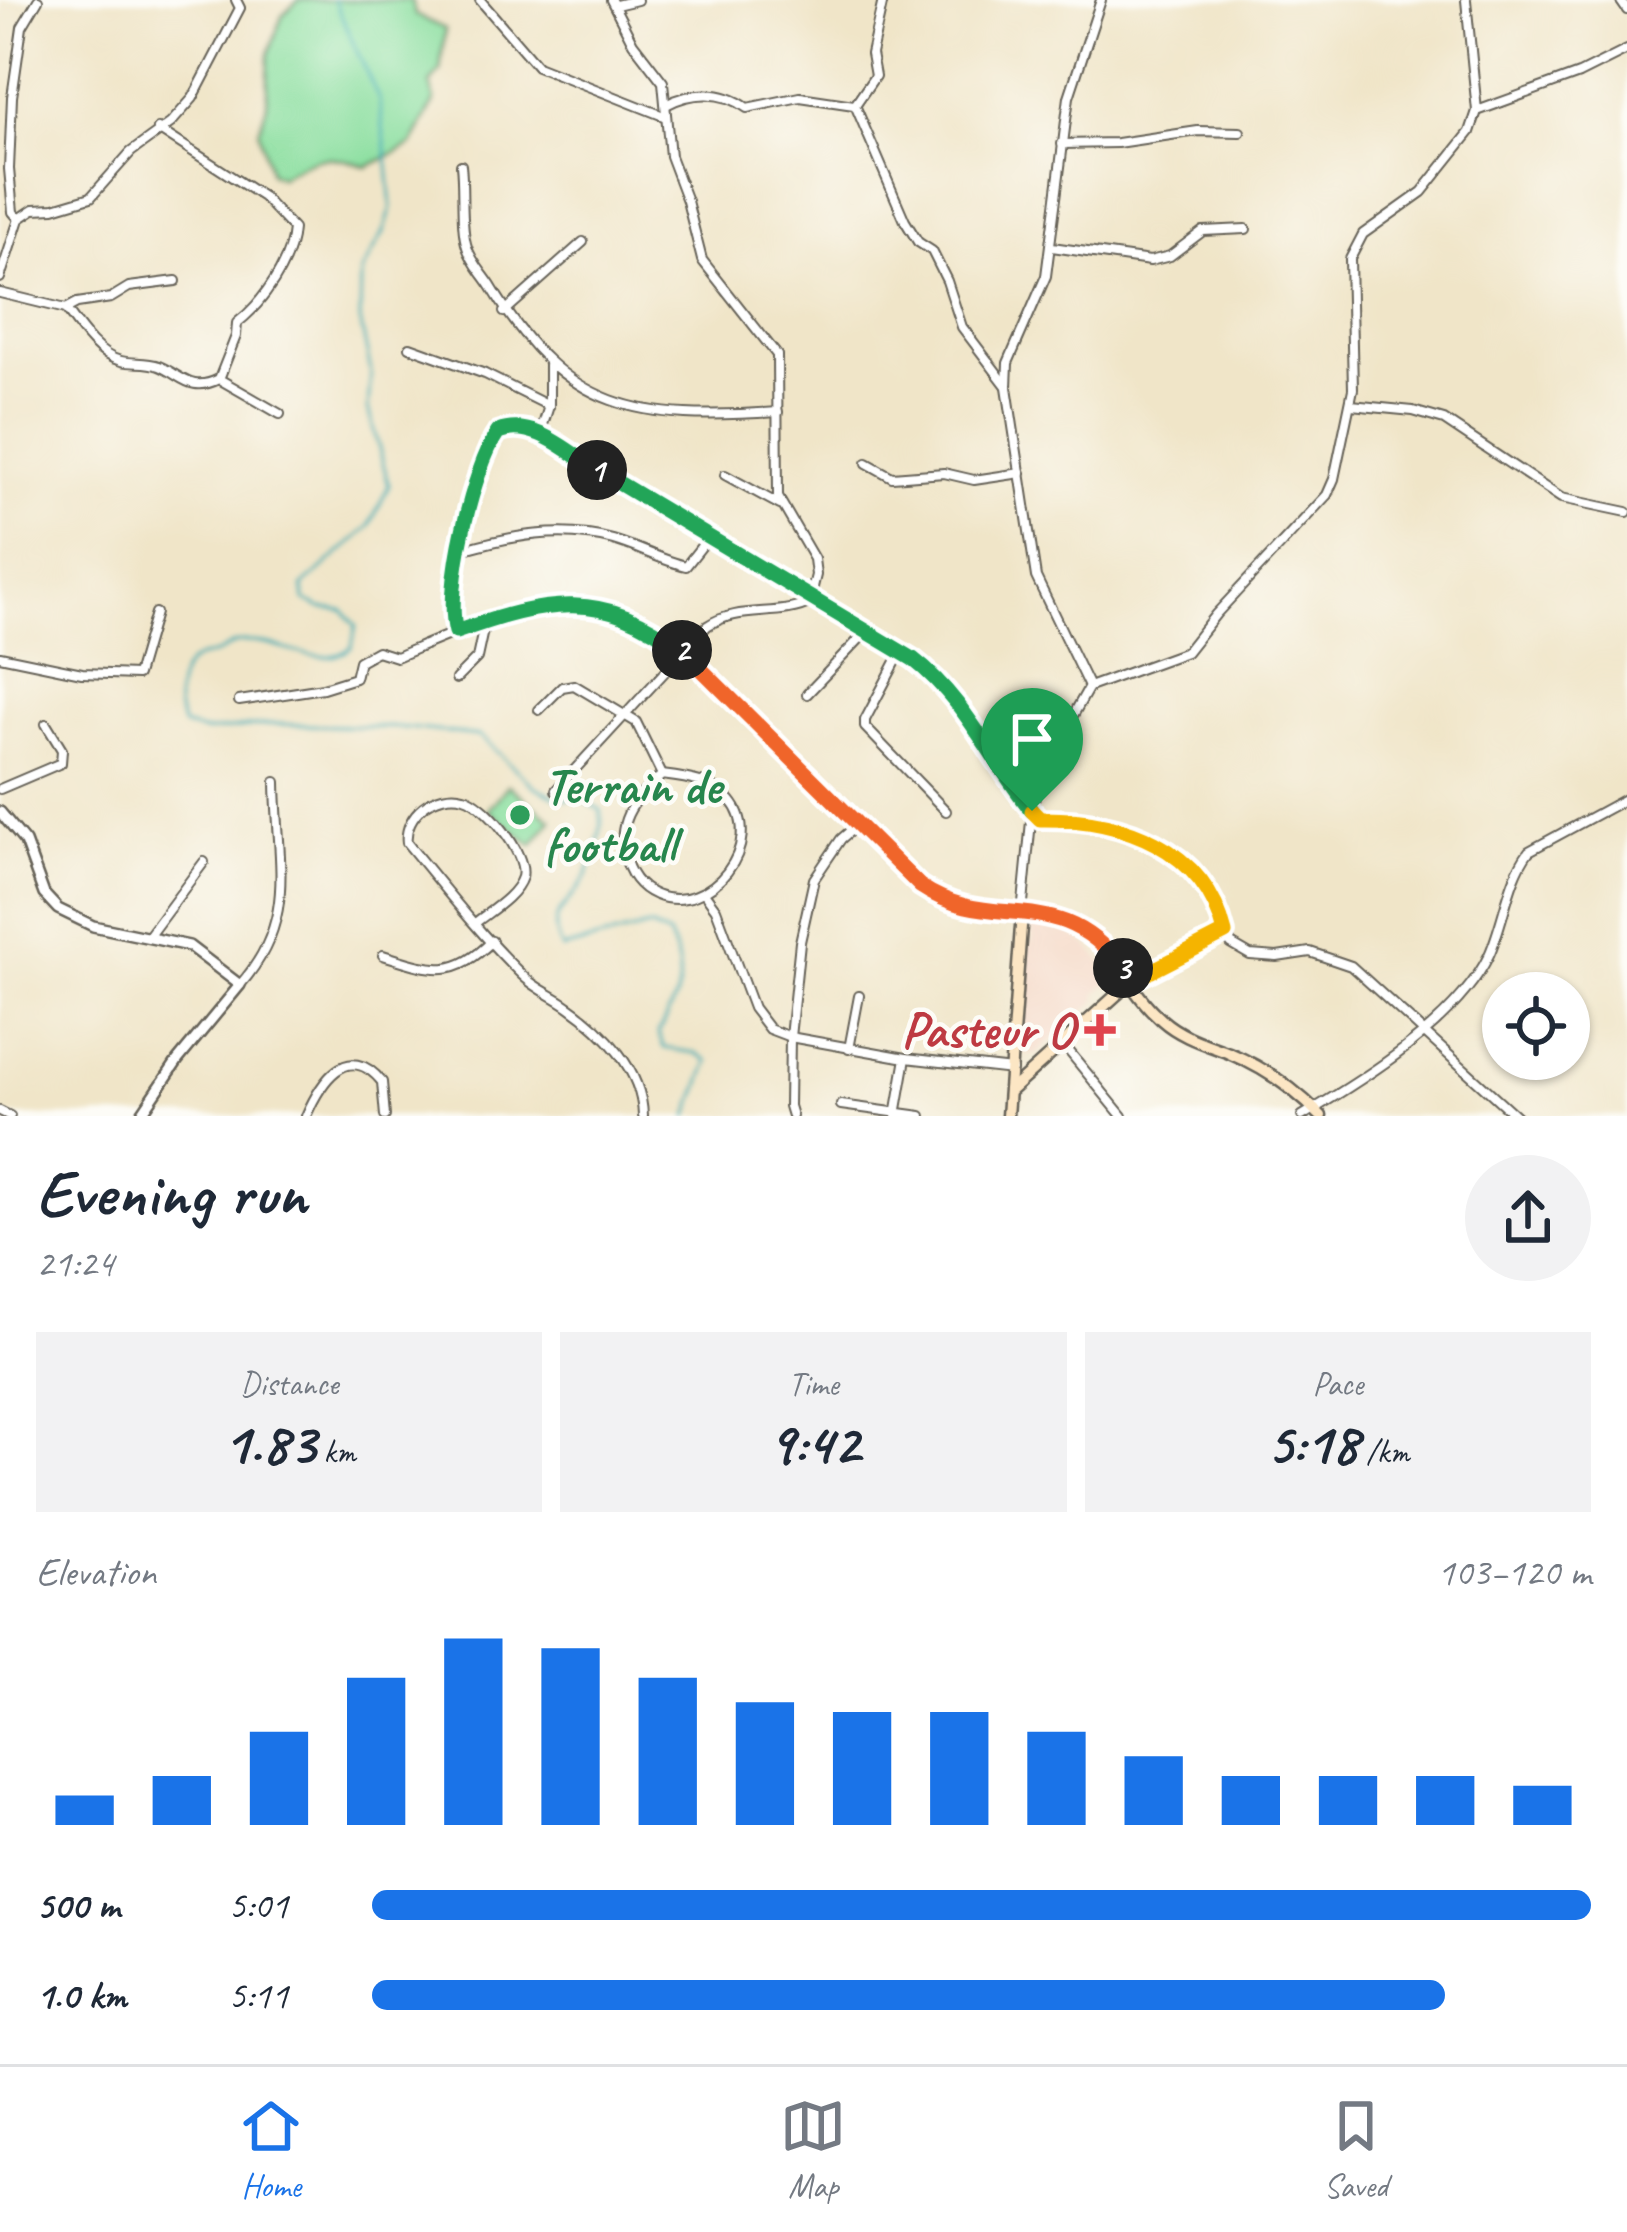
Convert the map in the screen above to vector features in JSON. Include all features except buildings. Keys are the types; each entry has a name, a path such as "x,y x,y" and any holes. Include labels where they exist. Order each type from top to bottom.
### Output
{"main road":[{"path":"1006,1116 1022,913 1054,916 1078,926 1110,950 1164,1022 1266,1071 1312,1114"},
{"path":"1010,1091 1132,981"}],"street":[{"path":"0,278 16,216 8,127 22,27 38,0"},
{"path":"480,0 537,66 667,117"},
{"path":"637,0 613,2 633,43 663,82 670,156 702,260 777,355 780,505"},
{"path":"855,105 874,76 871,54 883,0"},
{"path":"1089,687 1036,577 1007,386 1008,363 1046,276 1069,97 1101,0"},
{"path":"239,701 355,678 359,661 377,651 396,657 485,621 534,609 595,607 651,626 686,652 856,826 930,893 959,904 1022,913 1032,811 1043,767 1089,687 1170,661 1193,645 1216,614 1323,502 1334,479 1351,404 1348,274 1353,251 1372,224 1403,207 1431,182 1470,132 1477,111 1466,0"},
{"path":"1620,0 1627,10"},
{"path":"16,216 91,197 158,129 171,123 193,98 241,3"},
{"path":"1477,111 1624,56"},
{"path":"666,105 694,93 735,99 747,108 800,97 855,105"},
{"path":"855,105 905,221 918,242 932,250 947,281 962,327 1007,386"},
{"path":"158,129 263,197 293,229 265,293 237,323 219,379"},
{"path":"1062,143 1240,132"},
{"path":"461,165 464,242 504,312 549,365 640,411 708,417 778,412"},
{"path":"0,205 16,216"},
{"path":"1052,248 1150,261 1170,256 1203,231 1246,229"},
{"path":"504,312 583,242"},
{"path":"0,293 66,309 111,298 129,287 176,281"},
{"path":"66,309 84,334 112,358 162,367 193,386 219,379 280,414"},
{"path":"410,347 485,374 549,406"},
{"path":"540,434 549,406 549,365"},
{"path":"1351,404 1413,411 1444,420 1561,498 1627,512"},
{"path":"456,632 452,617 460,550 473,493 493,439 514,427 540,434 938,678 1040,819 1110,826 1176,856 1207,886 1231,944 1250,955 1310,952 1351,966 1516,1116"},
{"path":"867,463 892,477 944,473 974,480 1022,473"},
{"path":"724,475 780,505 814,559 812,600"},
{"path":"460,550 515,535 574,533 615,540 686,566 708,538"},
{"path":"556,790 707,626 728,615 800,607 812,600"},
{"path":"0,656 82,674 137,676 154,613"},
{"path":"456,679 477,658 485,621"},
{"path":"807,694 866,632"},
{"path":"901,652 865,727 946,811"},
{"path":"539,710 562,687 574,685 628,714 662,775"},
{"path":"0,789 61,763 62,750 46,724"},
{"path":"662,775 712,786 733,803 741,830 736,856 724,878 705,894 674,900 658,896 632,877 626,862 620,832 625,816 662,775"},
{"path":"140,1116 266,950 279,919 276,782"},
{"path":"475,922 517,886 522,878 521,858 508,836 471,799 448,796 414,815 405,836 475,922 522,975 572,1008 614,1049 638,1082 643,1116"},
{"path":"1312,1114 1366,1078 1424,1030 1478,975 1528,851 1627,798"},
{"path":"0,812 25,842 44,894 58,909 93,926 189,946 240,985"},
{"path":"792,1116 790,1037 800,942 814,879 841,839 856,826"},
{"path":"148,938 204,862"},
{"path":"705,894 716,910 760,1021 790,1037 849,1049 1012,1070"},
{"path":"1132,981 1225,933"},
{"path":"383,955 442,970 456,969 474,961 492,941"},
{"path":"849,1049 859,996"},
{"path":"1064,1045 1122,1116"},
{"path":"896,1114 906,1058"},
{"path":"306,1116 324,1078 351,1066 369,1070 382,1082 385,1116"},
{"path":"841,1105 921,1116"},
{"path":"0,1111 10,1116"}],"shaded area":[{"path":"1030,921 1085,942 1114,975 1110,987 1105,985 1096,994 1097,1001 1036,1054 1016,1052 1028,944 1033,941"}],"green space":[{"path":"299,0 412,0 415,15 445,29 440,71 430,84 435,100 412,145 367,167 322,158 280,177 270,173 259,131 267,105 269,54 282,16"},
{"name":"Terrain de football","path":"508,785 552,820 532,845 488,810"}],"waterway":[{"path":"334,0 379,100 387,156 392,207 361,273 360,320 371,372 368,409 389,485 369,527 303,586 305,600 321,608 343,610 356,625 352,647 340,654 313,656 242,642 200,657 180,679 180,718 183,726 205,732 273,724 409,728 480,736 534,786 601,810 593,860 558,916 557,936 562,949 649,927 668,935 678,962 679,985 658,1033 664,1048 696,1053 709,1061 689,1116"}],"place":[{"name":"Terrain de football","path":"520,815"},
{"name":"Pasteur O","path":"1100,1030"}],"route":[{"path":"506,429 533,430 913,659 955,697 1032,811 1040,819 1110,826 1176,856 1207,886 1225,933 1132,981 1110,950 1068,921 959,904 920,886 686,652 651,626 609,610 578,605 520,612 456,632 453,613 463,532 493,439 506,429"}]}
